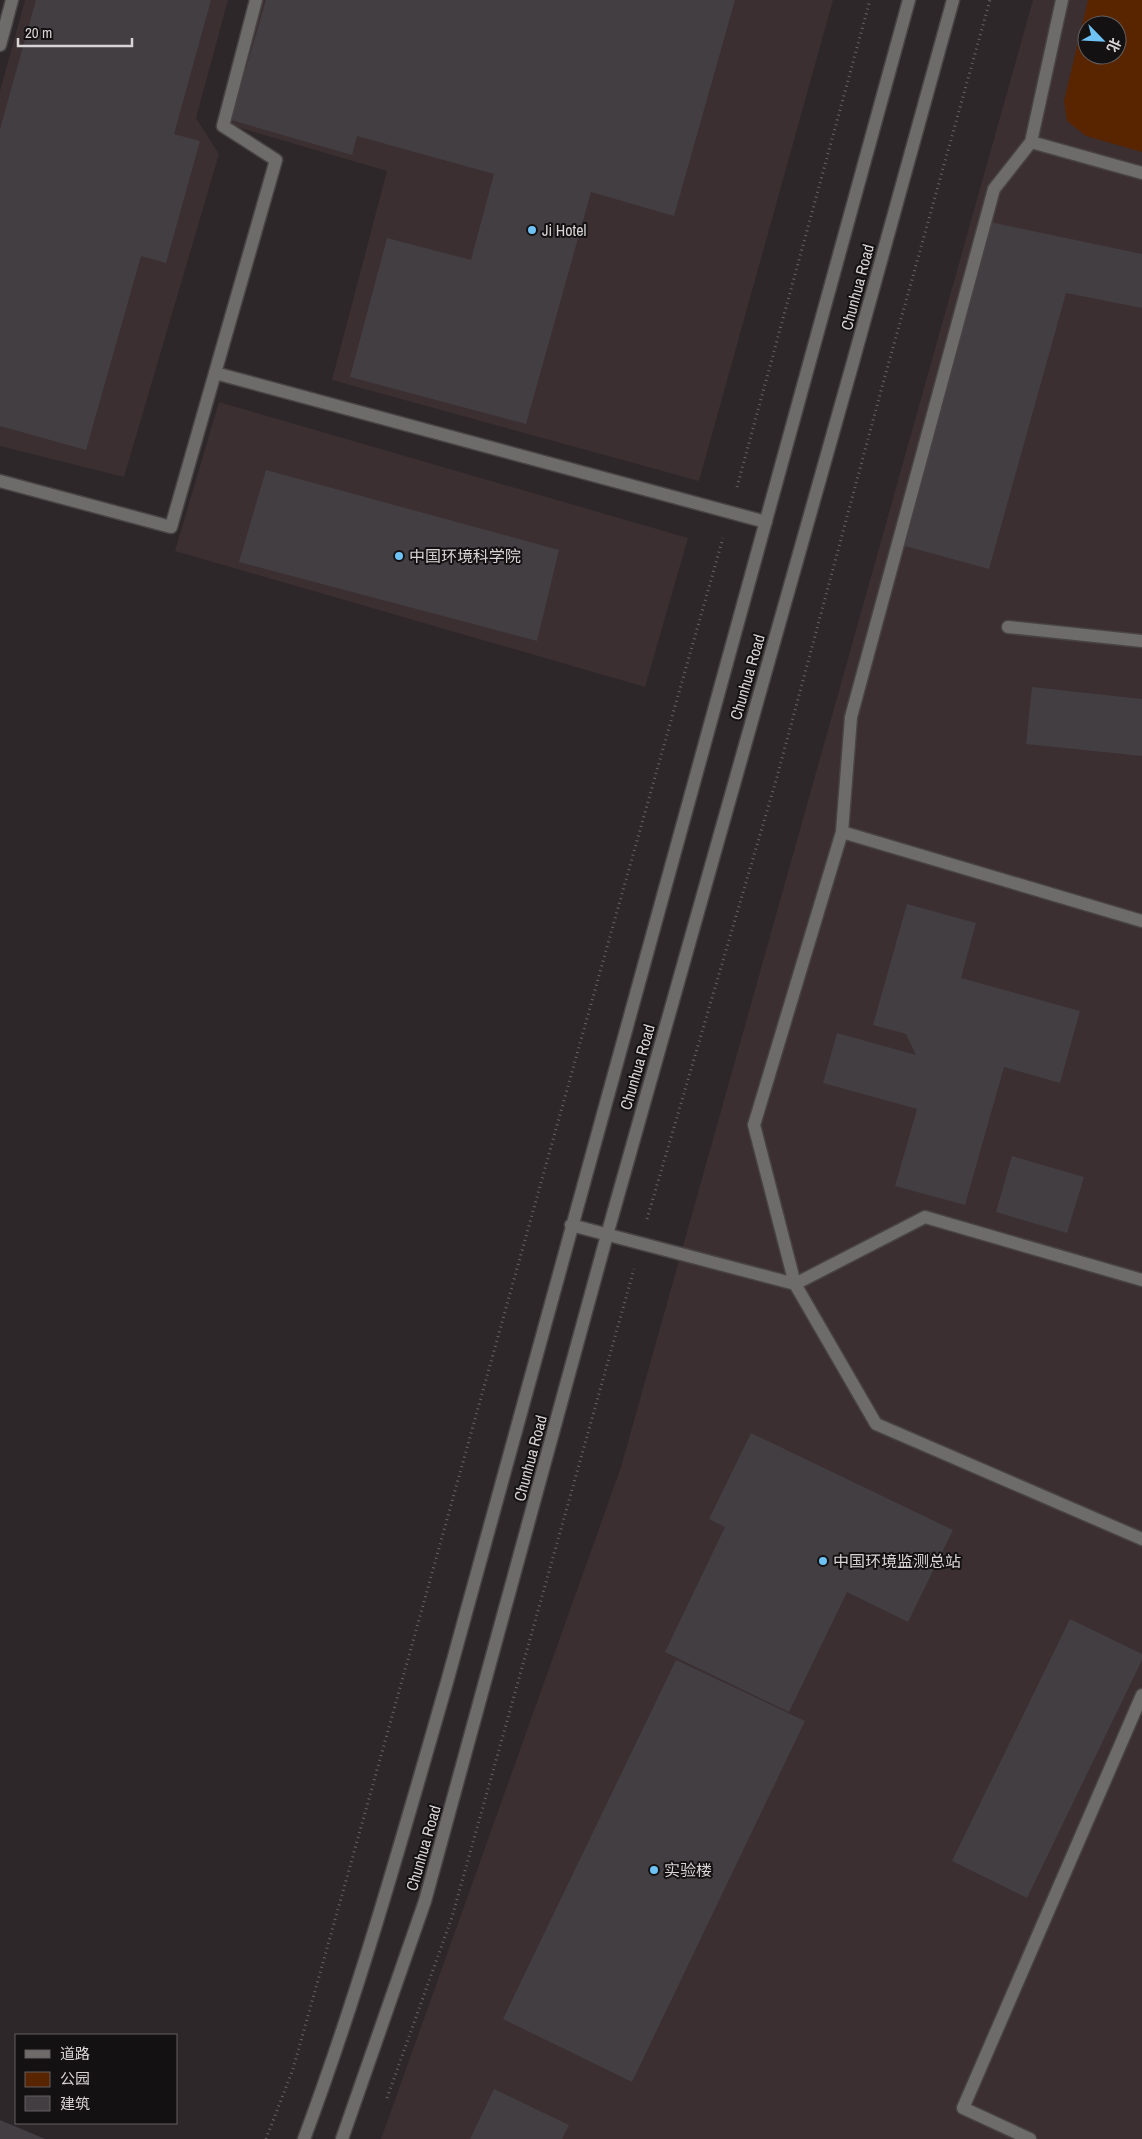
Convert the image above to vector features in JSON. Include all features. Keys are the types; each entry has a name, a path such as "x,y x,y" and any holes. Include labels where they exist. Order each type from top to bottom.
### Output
{"street":[{"path":"0,45 12,0"},
{"path":"0,481 170,527 276,160 223,126 256,0"},
{"name":"Chunhua Road","path":"304,2139 329,2072 388,1888 909,0"},
{"name":"Chunhua Road","path":"342,2139 425,1901 607,1235 953,0"},
{"path":"1062,0 1031,142 994,189 851,716 842,832 754,1125 795,1284 876,1424 1142,1539"},
{"path":"1031,142 1142,172"},
{"path":"215,372 766,522"},
{"path":"1008,627 1142,641"},
{"path":"842,832 1142,921"},
{"path":"571,1225 795,1284 925,1217 1142,1280"},
{"path":"1030,2139 963,2108 1142,1695"}],"path":[{"path":"266,2139 293,2069 563,1098 730,512 870,0"},
{"path":"386,2102 452,1917 640,1244 777,776 882,387 990,0"}],"shaded area":[{"path":"25,0 228,0 196,118 219,154 124,477 0,446 0,91"},
{"path":"262,0 833,0 699,481 332,380 387,171 227,124"},
{"path":"1033,0 1142,0 1142,2139 381,2139 621,1467"},
{"path":"219,402 688,538 645,687 175,551"}],"green space":[{"path":"1088,0 1142,0 1142,152 1086,136 1067,121 1064,101 1077,46 1077,65 1127,65 1127,15 1084,15"}],"building":[{"path":"36,0 211,0 174,134 200,141 166,263 141,256 86,450 0,426 0,129"},
{"path":"266,0 735,0 674,216 591,192 526,424 350,377 387,238 471,260 494,174 357,136 352,155 231,120"},
{"path":"990,222 1142,254 1142,308 1066,293 989,569 905,546"},
{"name":"中国环境科学院","path":"266,470 559,550 537,641 239,562"},
{"path":"1032,687 1142,699 1142,756 1026,744"},
{"path":"907,904 976,923 961,978 1080,1011 1060,1083 1004,1067 965,1205 895,1186 917,1109 823,1083 837,1033 916,1055 906,1034 873,1025"},
{"path":"1012,1156 1084,1177 1067,1233 996,1212"},
{"name":"中国环境监测总站","path":"751,1433 953,1530 908,1622 847,1592 789,1712 665,1652 725,1527 709,1519"},
{"path":"1070,1619 1142,1654 1142,1660 1027,1898 952,1861"},
{"name":"实验楼","path":"676,1660 805,1721 632,2082 503,2019"},
{"path":"494,2089 569,2125 562,2139 470,2139"},
{"path":"0,2120 45,2139 0,2139"}],"place":[{"name":"Ji Hotel","path":"532,230"},
{"name":"中国环境科学院","path":"399,556"},
{"name":"中国环境监测总站","path":"823,1561"},
{"name":"实验楼","path":"654,1870"}]}
